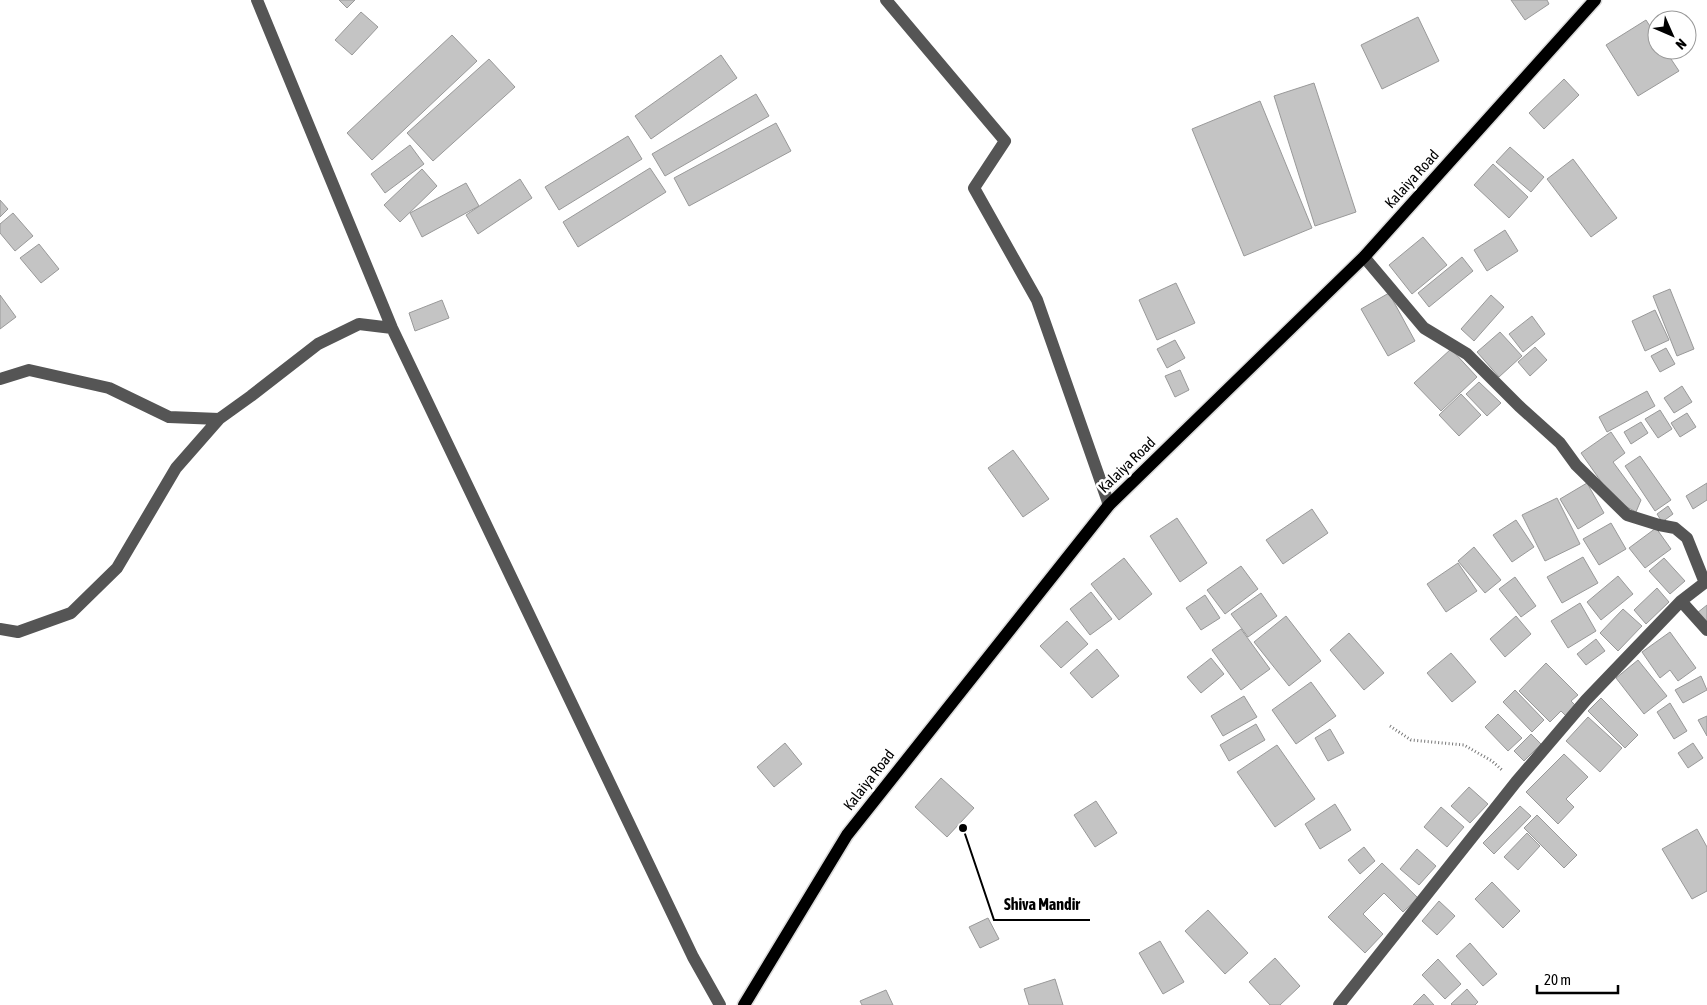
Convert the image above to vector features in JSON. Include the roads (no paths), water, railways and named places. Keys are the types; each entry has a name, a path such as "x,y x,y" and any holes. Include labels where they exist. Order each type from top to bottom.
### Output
{"main road":[{"name":"Kalaiya Road","path":"744,1005 847,835 1109,505 1364,257 1595,0"}],"street":[{"path":"257,0 392,328 693,957 720,1005"},
{"path":"886,0 1005,141 974,188 1037,300 1109,505"},
{"path":"1339,1005 1516,782 1586,700 1682,601 1706,582 1687,538 1675,528 1627,515 1576,465 1560,443 1519,406 1467,354 1424,328 1364,257"},
{"path":"0,629 18,632 71,613 117,568 176,468 219,419 318,344 360,324 392,328"},
{"path":"0,379 29,370 109,388 170,417 219,419"},
{"path":"1682,601 1707,630"}],"place":[{"name":"Shiva Mandir","path":"963,828"}]}
